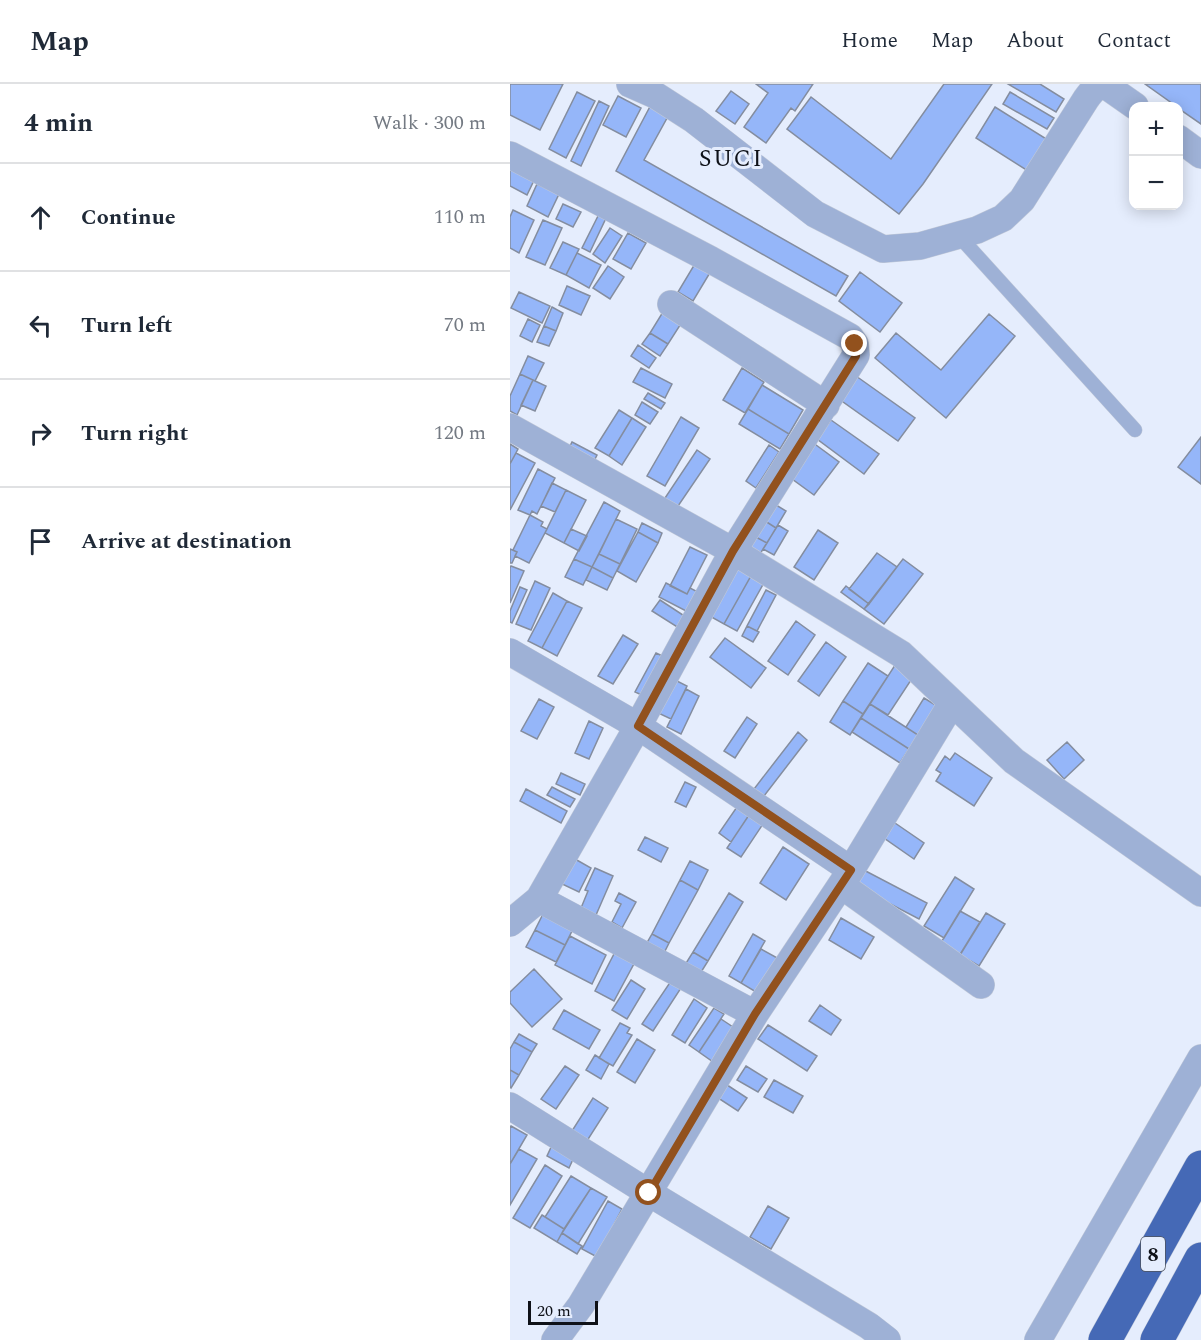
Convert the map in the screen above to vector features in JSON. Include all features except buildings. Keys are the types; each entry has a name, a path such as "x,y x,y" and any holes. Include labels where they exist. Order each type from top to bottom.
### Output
{"highway":[{"name":"8","path":"1105,1340 1201,1167"},
{"name":"8","path":"1157,1340 1201,1259"}],"street":[{"path":"630,84 655,95 694,120 815,214 883,249 920,246 977,230 1003,218 1022,200 1096,87 1105,85 1129,102"},
{"path":"1183,141 1201,154"},
{"path":"510,154 711,260 850,337 855,344 856,356 733,551 638,726 539,899 510,923"},
{"path":"671,304 826,405"},
{"path":"510,427 733,551 902,654 1014,761 1201,893"},
{"path":"510,652 638,726 846,878 981,985"},
{"path":"555,1340 581,1305 755,1014 846,878 952,703"},
{"path":"539,899 755,1014"},
{"path":"1038,1340 1201,1058"},
{"path":"510,1106 869,1326 887,1340"}],"lane":[{"path":"958,235 1135,430"}],"district":[{"name":"SUCI","path":"731,158"}],"route":[{"path":"649,1193 755,1014 851,870 638,726 733,551 856,356 855,344"}]}
